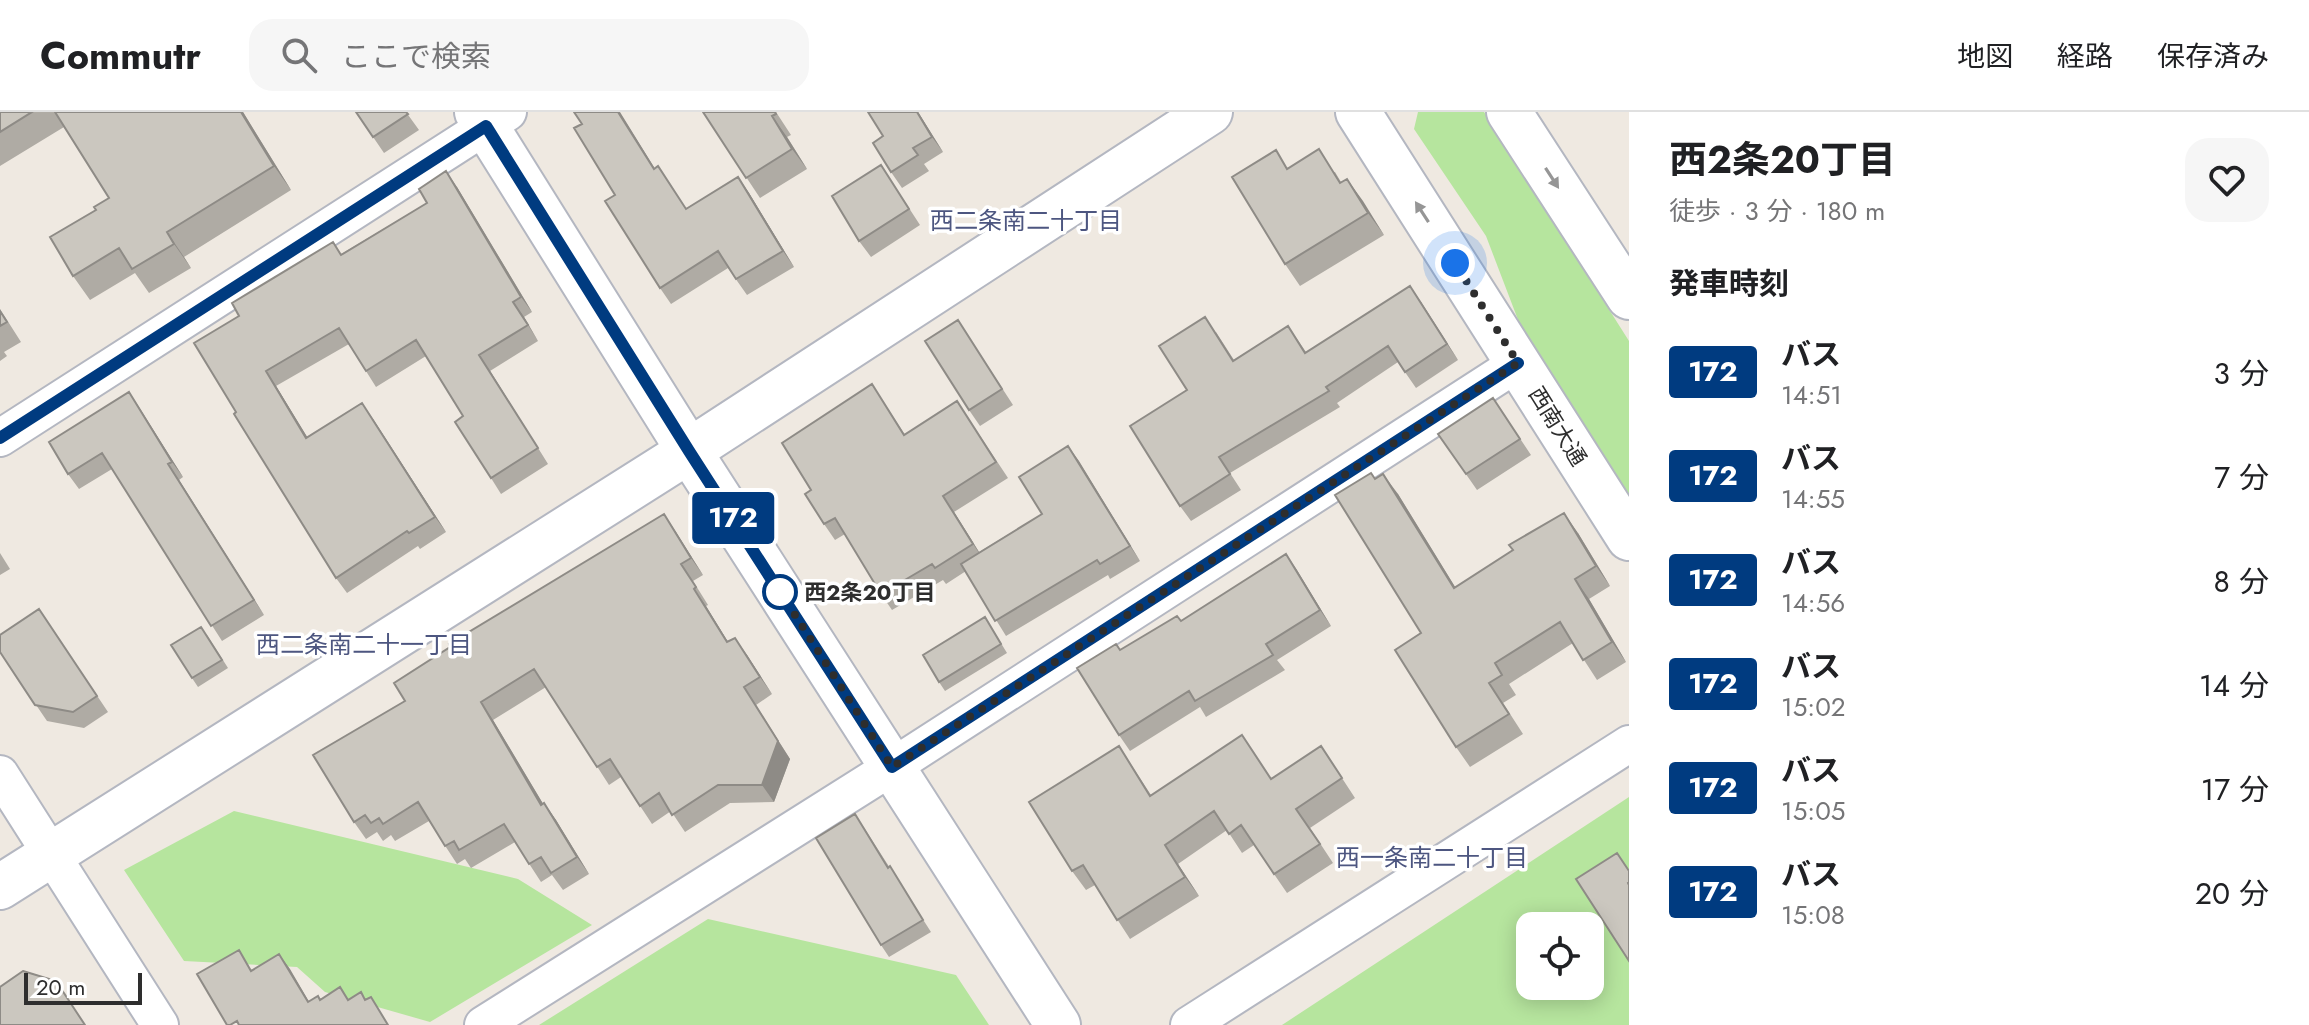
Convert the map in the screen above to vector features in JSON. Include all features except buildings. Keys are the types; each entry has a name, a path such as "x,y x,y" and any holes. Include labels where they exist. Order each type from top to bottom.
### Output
{"street":[{"path":"0,887 689,451 1210,112"},
{"name":"西南大通","path":"1358,112 1629,538"},
{"path":"1509,112 1628,293"},
{"path":"0,438 490,117 689,451 1058,1025"},
{"path":"483,1025 892,767 1518,363"},
{"path":"1189,1025 1629,744"},
{"path":"0,774 160,1025"}],"green space":[{"path":"1418,112 1484,112 1629,341 1629,499 1520,325 1486,236 1414,129"},
{"path":"1629,797 1629,1025 1282,1025"},
{"path":"234,811 518,879 592,925 430,1022 325,992 297,967 184,961 124,870"},
{"path":"708,919 956,975 989,1025 539,1025"}],"bus line":[{"name":"172","path":"0,438 486,126 689,451 892,767 1518,363"}],"place":[{"name":"西2条20丁目","path":"780,592"}],"district":[{"name":"西二条南二十丁目","path":"1026,221"},
{"name":"西二条南二十一丁目","path":"364,645"},
{"name":"西一条南二十丁目","path":"1432,858"}],"route":[{"path":"780,592 776,585 892,767 1518,363 1455,263"}]}
